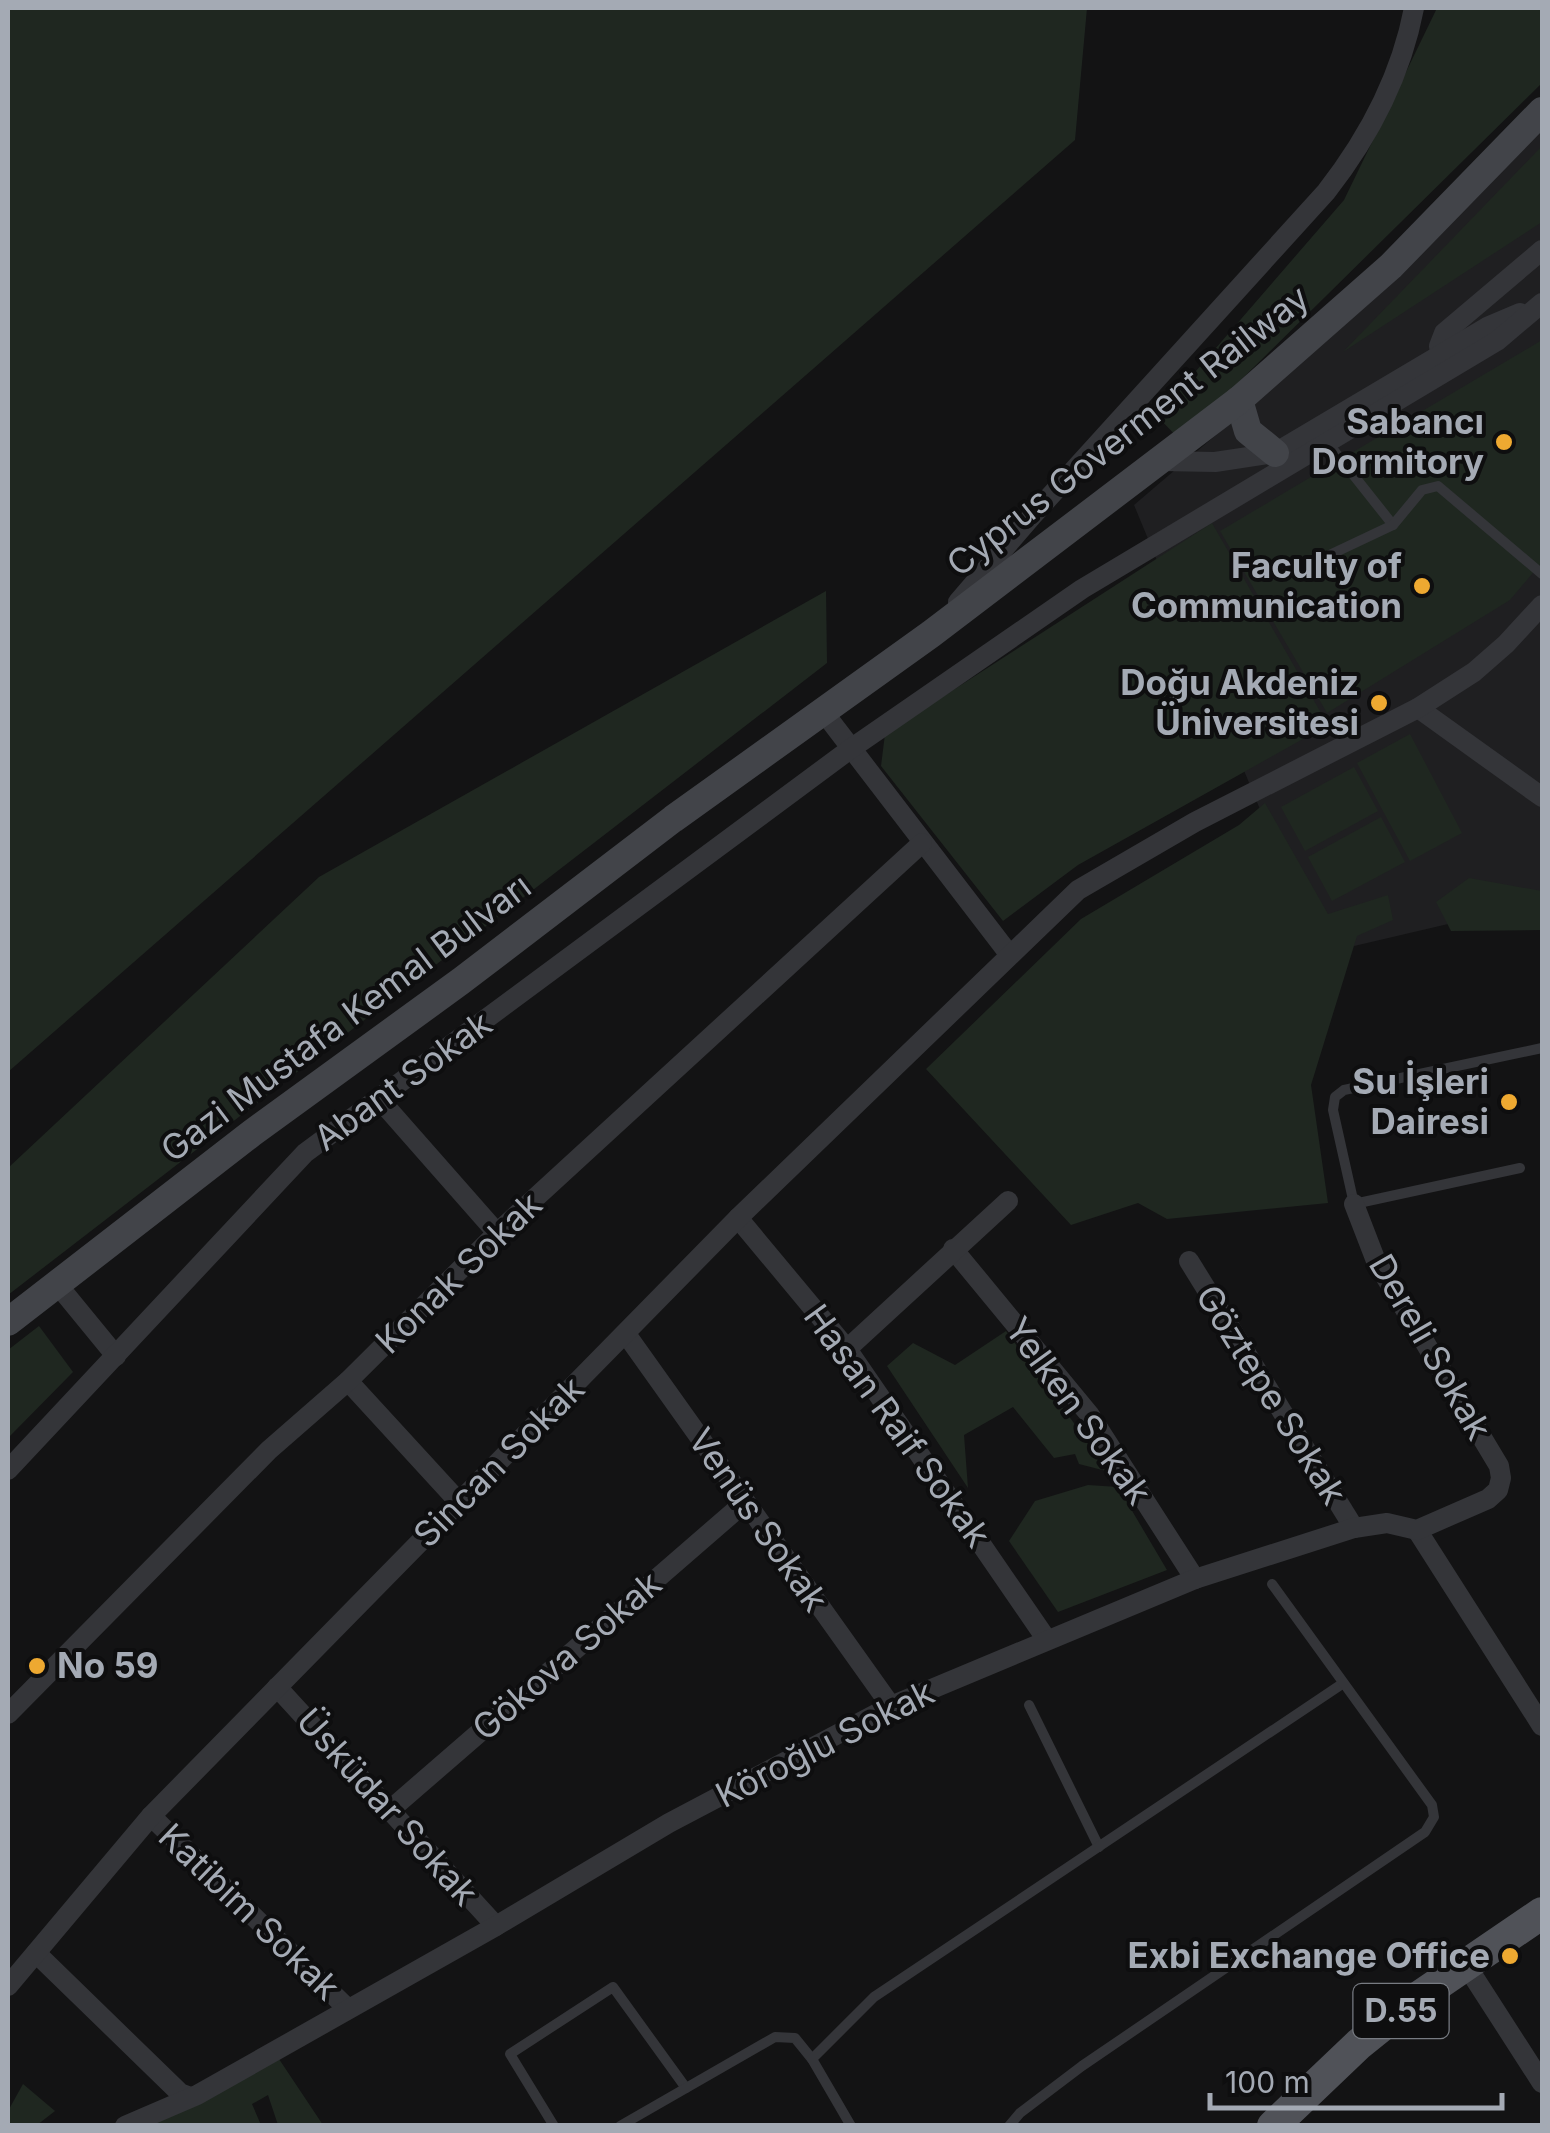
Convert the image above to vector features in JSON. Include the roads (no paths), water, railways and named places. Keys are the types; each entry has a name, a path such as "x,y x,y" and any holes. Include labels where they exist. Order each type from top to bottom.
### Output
{"main road":[{"name":"Cyprus Goverment Railway","path":"731,776 931,634 1238,400 1391,266 1542,111"},
{"path":"1238,400 1248,431 1275,453"},
{"name":"Gazi Mustafa Kemal Bulvarı","path":"8,1322 252,1133 461,981 731,776"},
{"name":"D.55","path":"1283,2122 1359,2044 1542,1913"}],"street":[{"path":"931,634 1342,171 1384,98 1401,58 1414,8"},
{"path":"1441,356 1438,346 1444,332 1542,250"},
{"path":"1160,462 1215,462 1275,453 1487,327 1542,303"},
{"name":"Abant Sokak","path":"8,1470 305,1153 850,750 1082,589 1497,342 1542,303"},
{"name":"Sincan Sokak","path":"10,1979 151,1816 277,1687 738,1218 1078,890 1129,858 1418,708 1474,672 1542,605"},
{"path":"1418,708 1542,798"},
{"path":"822,710 1009,954"},
{"name":"Konak Sokak","path":"8,1714 269,1450 348,1381 497,1233 922,843"},
{"path":"380,1100 497,1233"},
{"path":"847,1349 1008,1201"},
{"name":"Dereli Sokak","path":"1354,1204 1376,1261 1499,1466 1498,1490"},
{"name":"Hasan Raif Sokak","path":"738,1218 847,1349 1047,1640"},
{"name":"Yelken Sokak","path":"953,1249 1090,1414 1195,1579"},
{"name":"Göztepe Sokak","path":"1189,1262 1354,1528"},
{"path":"57,1284 116,1356"},
{"name":"Venüs Sokak","path":"626,1334 890,1706"},
{"path":"348,1381 460,1502"},
{"name":"Köroğlu Sokak","path":"126,2126 228,2078 669,1823 890,1706 1195,1579 1354,1528 1387,1523 1417,1530 1488,1500 1498,1490"},
{"name":"Gökova Sokak","path":"390,1810 744,1502"},
{"path":"1417,1530 1542,1726"},
{"path":"1522,1694 1542,1684"},
{"name":"Üsküdar Sokak","path":"277,1687 496,1926"},
{"name":"Katibim Sokak","path":"151,1816 347,2008"},
{"path":"36,1952 180,2094 188,2096"},
{"path":"1466,1965 1542,2083"}],"lane":[{"path":"1328,442 1393,525"},
{"path":"1302,568 1393,525 1422,490 1438,486 1542,574"},
{"path":"1520,1168 1354,1204 1333,1110 1335,1096 1344,1090 1542,1048"},
{"path":"1009,2126 1020,2113 1082,2066 1424,1832 1434,1818 1432,1805 1272,1584"},
{"path":"812,2059 874,1997 1342,1684"},
{"path":"1028,1705 1099,1847"},
{"path":"554,2126 510,2054 613,1988 686,2088"},
{"path":"620,2126 775,2037 795,2038 852,2126"}],"place":[{"name":"Sabancı Dormitory","path":"1504,442"},
{"name":"Faculty of Communication","path":"1422,586"},
{"name":"Doğu Akdeniz Üniversitesi","path":"1379,703"},
{"name":"Su İşleri Dairesi","path":"1509,1102"},
{"name":"No 59","path":"37,1666"},
{"name":"Exbi Exchange Office","path":"1510,1956"}]}
